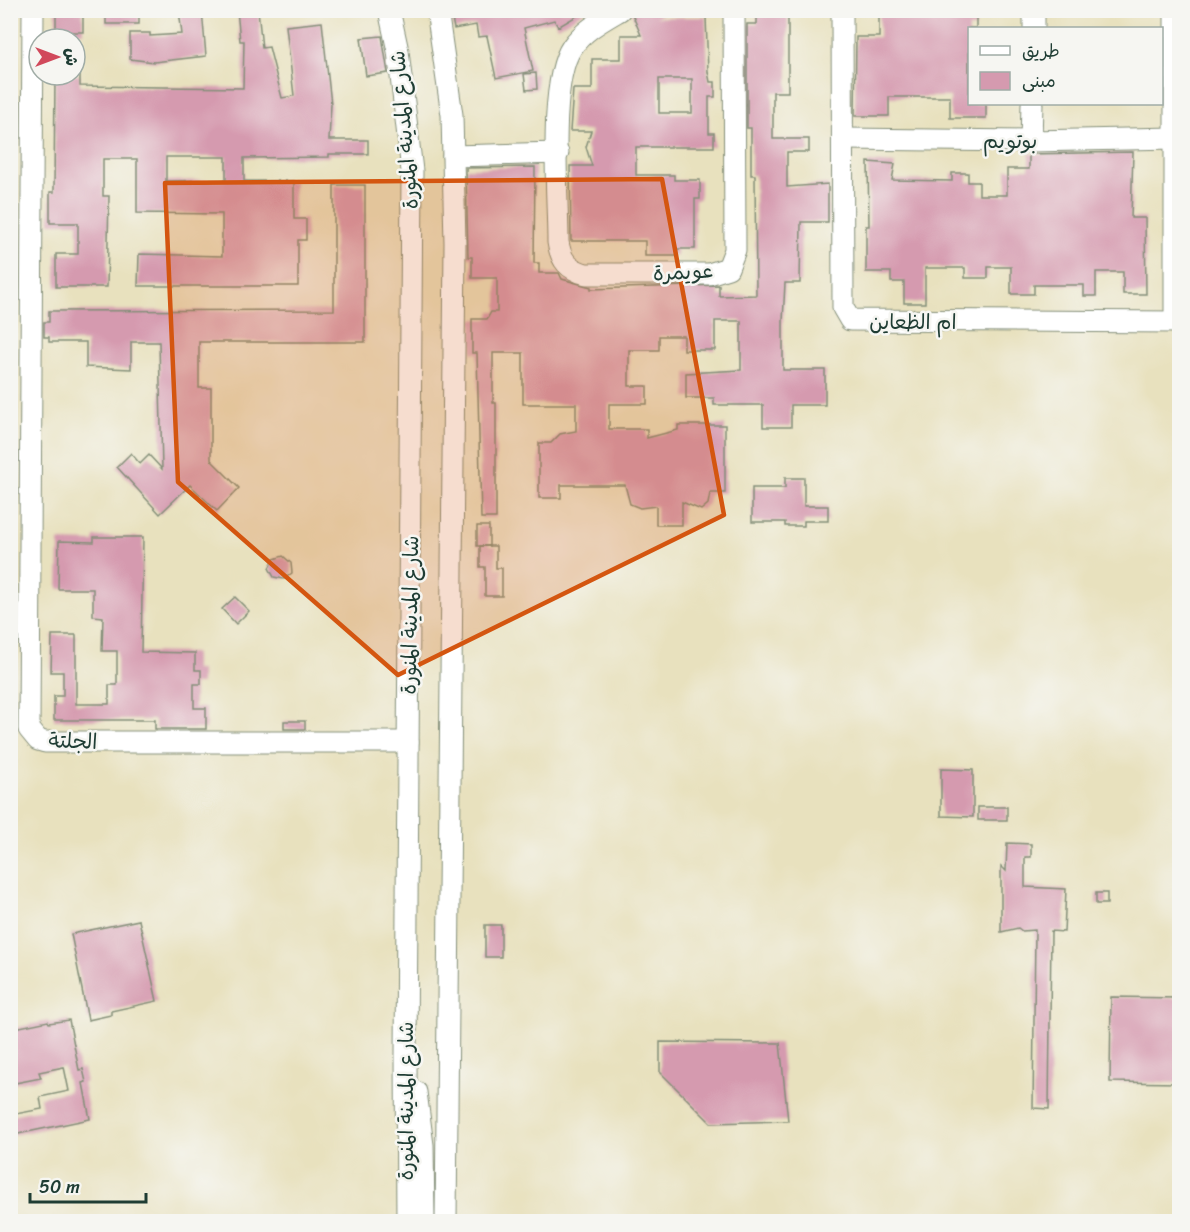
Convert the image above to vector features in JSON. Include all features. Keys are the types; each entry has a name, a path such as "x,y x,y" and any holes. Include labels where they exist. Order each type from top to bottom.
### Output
{"street":[{"name":"الجلتة","path":"33,10 20,446 28,729 38,740 45,742 408,742"},
{"name":"شارع المدينة المنورة","path":"389,10 398,51 412,171 405,1056 407,1221"},
{"name":"شارع المدينة المنورة","path":"437,10 452,115 456,379 446,1221"},
{"name":"عويمرة","path":"620,10 584,34 566,58 558,106 560,254 574,271 586,274 709,274 728,268 735,250 734,10"},
{"name":"ام الظعاين","path":"842,10 843,308 850,320 1177,322"},
{"path":"1034,10 1034,27"},
{"path":"1175,10 1177,322"},
{"path":"1031,141 1032,105"},
{"name":"بوتويم","path":"844,139 1031,141 1175,138"},
{"path":"453,156 558,153"},
{"path":"405,1056 422,1124 424,1221"}],"highlighted area":[{"path":"662,179 724,515 398,675 178,482 165,183"}],"building":[{"path":"56,10 83,10 83,27 56,27"},
{"path":"106,10 139,10 139,24 106,24"},
{"path":"202,10 206,56 154,62 130,59 130,33 150,33 150,36 182,34 179,11"},
{"path":"237,10 258,10 262,48 269,47 282,98 294,96 286,26 322,22 331,104 329,140 368,140 368,154 244,158 244,181 294,181 294,219 306,219 306,240 298,240 298,286 138,286 139,254 222,256 222,214 137,213 137,159 103,159 103,196 109,196 107,287 56,287 56,254 78,254 78,223 50,223 50,192 54,192 55,87 243,88 244,41 240,41","holes":["166,157 226,157 226,180 166,181"]},
{"path":"468,10 587,10 558,27 554,20 524,28 533,71 496,78 487,36 478,37 476,25 454,29 451,13"},
{"path":"633,10 671,10 656,17 706,17 708,72 710,82 715,82 715,97 709,97 709,133 714,133 714,147 636,147 636,175 674,175 674,180 700,180 700,199 695,199 695,249 677,249 677,256 645,256 645,241 571,241 570,166 592,166 586,147 591,131 570,131 573,89 592,89 592,59 621,59 621,35 641,35 632,14","holes":["659,79 692,79 692,113 659,113"]},
{"path":"879,10 976,11 976,27 968,27 968,105 986,105 986,118 950,118 950,97 889,97 889,116 855,116 856,37 879,37"},
{"path":"757,11 788,11 788,92 773,92 773,139 809,139 809,152 787,152 787,187 828,184 828,222 801,222 800,283 785,283 783,321 783,370 825,370 825,405 791,405 791,427 763,427 763,405 714,405 714,398 686,398 686,373 741,370 741,321 715,321 715,350 684,350 684,336 659,336 659,350 629,350 629,386 647,386 647,404 609,404 609,429 647,429 647,438 678,430 678,425 725,425 725,493 710,493 708,504 701,510 682,502 682,525 656,525 656,506 640,508 630,504 625,485 561,485 561,498 539,498 539,443 551,443 560,434 576,431 576,404 523,404 523,353 493,353 493,403 496,403 496,518 481,518 477,353 472,353 472,319 487,319 491,312 497,312 497,278 472,278 472,257 468,257 466,168 535,167 534,263 539,263 539,273 559,273 562,279 591,287 591,289 719,285 719,296 756,295 755,175 751,175 751,128 747,128 747,24 757,24"},
{"path":"382,36 388,73 366,76 361,38"},
{"path":"536,73 537,89 526,90 524,74"},
{"path":"1133,152 1131,218 1145,218 1146,294 1123,294 1123,272 1096,272 1096,296 1084,296 1084,285 1034,285 1034,294 1011,294 1011,267 988,267 988,278 965,278 965,268 925,268 925,303 904,303 904,282 891,282 891,272 866,272 866,226 869,226 868,162 895,164 892,180 952,181 952,173 968,173 968,182 979,182 979,195 1007,195 1007,169 1029,169 1029,154"},
{"path":"334,185 365,185 365,342 199,342 199,388 211,388 211,460 239,488 217,511 190,485 160,514 117,467 131,453 140,464 149,455 162,469 159,342 131,342 131,369 86,367 86,342 49,342 49,337 44,337 44,322 49,322 49,311 334,310"},
{"path":"785,478 804,478 804,506 828,506 828,521 804,521 804,526 785,526 785,522 752,522 752,488 785,488"},
{"path":"477,526 489,526 489,546 477,546"},
{"path":"94,537 143,537 141,652 195,653 195,670 201,670 201,684 194,684 194,708 206,708 206,729 155,729 155,720 54,720 54,696 63,696 63,672 51,672 52,635 76,635 76,704 109,704 109,685 117,685 117,651 102,651 103,617 93,616 93,589 58,589 59,541 94,542"},
{"path":"480,546 496,546 496,568 502,568 502,596 485,596 485,567 480,567"},
{"path":"283,556 291,563 292,573 284,579 274,577 269,568 274,559"},
{"path":"235,597 249,611 236,624 222,609"},
{"path":"284,721 305,721 305,729 284,729"},
{"path":"941,769 973,770 973,817 941,816"},
{"path":"978,807 1007,807 1007,820 978,820"},
{"path":"1007,843 1031,844 1031,857 1025,857 1025,887 1066,889 1064,932 1051,931 1049,1109 1033,1108 1035,930 1022,931 1018,928 1001,932 1001,866 1006,871"},
{"path":"1096,893 1107,893 1107,904 1096,904"},
{"path":"139,920 157,1001 111,1011 111,1015 88,1020 71,934"},
{"path":"485,925 501,925 501,957 485,957"},
{"path":"1111,997 1179,998 1179,1083 1110,1082"},
{"path":"69,1020 79,1070 83,1069 86,1082 83,1083 90,1119 13,1135 10,1115 42,1109 40,1097 69,1091 64,1067 39,1072 41,1078 10,1084 10,1029 48,1021 49,1023"},
{"path":"660,1042 780,1043 788,1121 711,1123 660,1072"}]}
